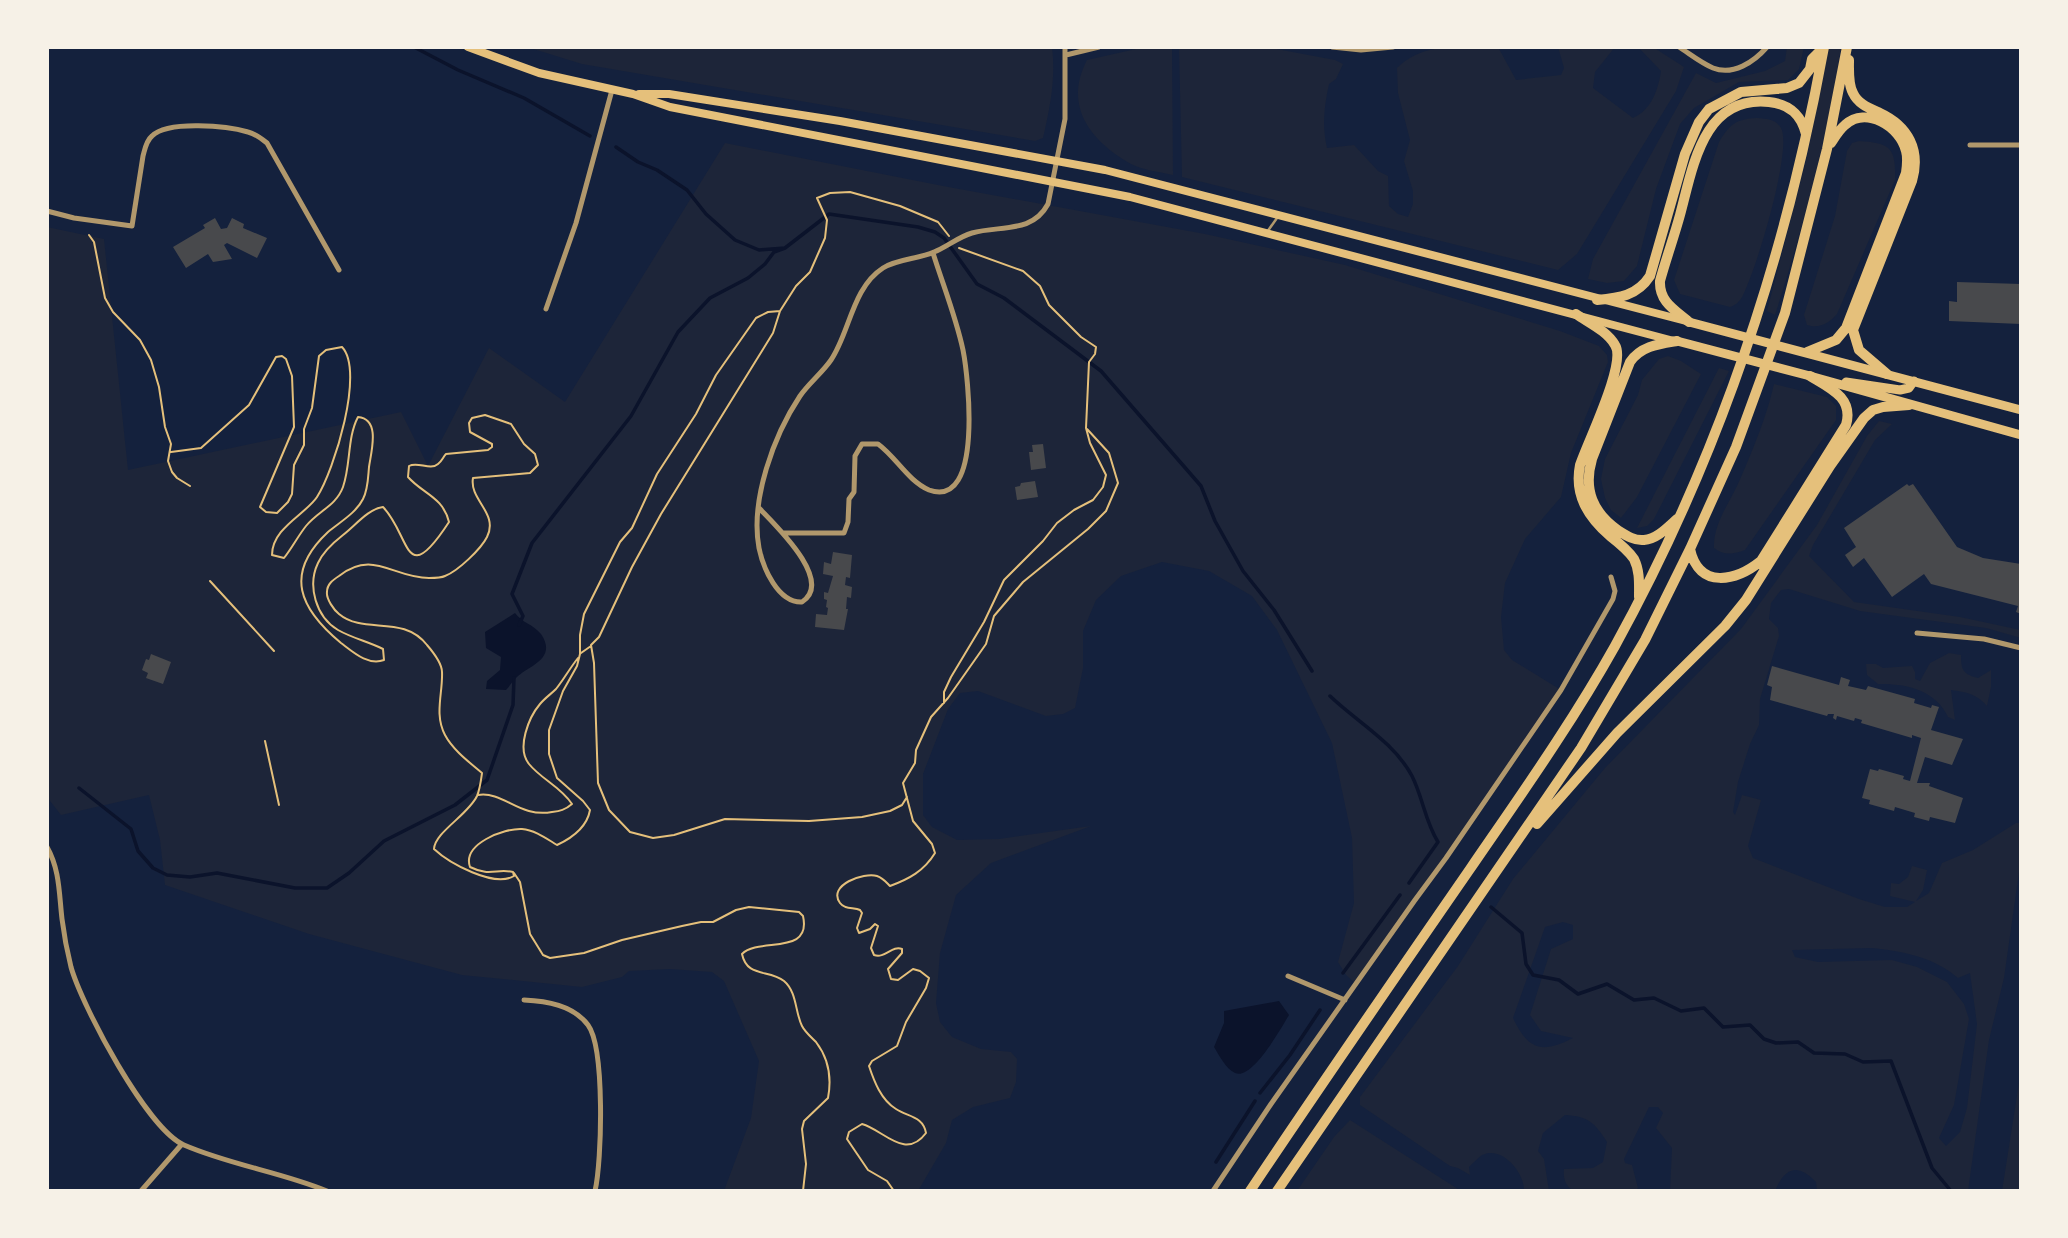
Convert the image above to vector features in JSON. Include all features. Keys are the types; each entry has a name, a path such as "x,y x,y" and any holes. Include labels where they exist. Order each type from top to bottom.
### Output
{"highway":[{"path":"1250,1191 1552,749 1614,648 1639,601 1680,517 1730,397 1746,350 1791,200 1824,47"},
{"path":"1597,300 1628,295 1640,289 1650,276 1688,146 1699,122 1709,109 1741,92 1787,88 1799,83 1810,69 1812,59 1824,47"},
{"path":"1277,1191 1509,856 1581,748 1645,640 1736,447 1785,313 1827,149 1848,47"},
{"path":"1848,47 1853,95 1861,103 1903,129 1911,140 1916,161 1912,181 1853,330 1859,350 1887,374"},
{"path":"1689,322 1667,304 1661,293 1660,281 1704,135 1726,112 1741,104 1763,101 1790,108 1800,118 1806,135"},
{"path":"1807,352 1836,340 1846,328 1906,173 1906,150 1902,140 1892,128 1880,121 1865,118 1851,121 1841,128 1827,149"},
{"path":"1576,314 1609,338 1616,345 1619,354 1615,375 1580,465 1580,495 1594,522 1633,559 1639,578 1639,601"},
{"path":"1677,341 1646,348 1630,362 1592,459 1588,483 1591,499 1598,513 1609,524 1633,539 1650,539 1680,517"},
{"path":"1690,549 1698,566 1710,577 1719,579 1734,578 1746,573 1761,561 1846,425 1849,416 1845,401 1839,394 1810,376"},
{"path":"1509,856 1617,733 1715,636 1746,600 1830,466 1864,418 1873,410 1883,407 1909,405"}],"main road":[{"path":"468,47 539,73 633,94 670,107 1130,197 1810,376 2021,435"},
{"path":"633,94 669,94 840,121 1105,170 2021,410"},
{"path":"1810,376 1897,390 1909,388 1914,381"}],"street":[{"path":"759,508 797,549 810,576 810,594 802,602 796,603 787,598 776,587 765,569 759,548 759,508 779,430 802,394 832,360 864,288 883,268 933,253 973,233 1035,221 1043,213 1048,204 1065,119 1065,47"},
{"path":"1066,55 1099,47"},
{"path":"1332,47 1361,50 1393,47"},
{"path":"1679,47 1713,69 1725,70 1746,66 1767,47"},
{"path":"546,309 576,223 612,90"},
{"path":"47,211 74,218 132,226 143,156 152,136 163,129 178,127 220,127 250,132 267,143 339,270"},
{"path":"1970,145 2021,145"},
{"path":"783,533 844,533 848,522 849,499 853,492 855,456 862,444 878,444 910,476 929,489 950,489 959,480 964,465 970,397 958,330 933,253"},
{"path":"1213,1191 1271,1104 1447,858 1561,690 1613,599 1615,584 1611,577"},
{"path":"1917,633 1984,639 2021,648"},
{"path":"47,847 58,875 68,954 84,1002 153,1119 182,1144 327,1191"},
{"path":"1288,976 1345,1000"},
{"path":"524,1000 564,1006 587,1024 593,1037 599,1085 600,1142 596,1191"},
{"path":"141,1191 182,1144"}],"lane":[{"path":"1267,232 1279,215"}],"path":[{"path":"478,795 492,795 535,814 566,810 572,804 525,758 524,748 530,718 580,654 599,637 661,513 774,333 780,311 815,263 825,239 827,220 817,198 830,193 850,192 900,205 938,222 956,240"},
{"path":"89,235 94,242 105,298 113,312 140,340 151,360 159,387 171,452 168,461 172,472 190,486"},
{"path":"944,703 944,692 951,677 984,622 1004,580 1057,523 1093,500 1103,487 1106,475 1090,443 1086,428 1090,362 1096,348 1049,305 1040,286 1023,271 958,247"},
{"path":"780,311 768,312 756,318 716,375 696,414 669,452 632,528 620,542 584,614 580,654 549,730 549,754 557,778 590,810 588,819 570,839 557,845 539,834 522,829 496,835 476,845 468,862 470,867 490,874 508,870 513,872 520,881 530,934 543,955 550,958 584,953 622,940 682,926 713,922 748,907 799,912 803,916 803,930 797,939 788,944 764,945 745,950 742,957 752,971 774,976 786,983 794,997 802,1027 825,1057 830,1069 828,1098 804,1121 802,1129 806,1164 803,1191"},
{"path":"171,452 201,448 249,405 271,364 276,357 282,356 286,359 292,376 294,427 260,507 266,512 277,513 284,508 292,494 294,465 304,445 304,429 312,408 319,356 326,350 342,347 347,352 349,407 334,459 316,499 291,519 272,548 272,555 284,558 308,524 337,499 347,470 353,425 358,417 362,417 369,422 373,436 364,498 355,510 314,548 299,579 305,601 321,626 364,659 379,662 384,660 383,649 338,630 329,623 319,608 313,593 314,575 322,554 370,511 383,507 396,523 406,550 412,555 428,550 449,522 447,510 408,477 409,466 416,463 431,467 438,464 446,454 488,450 492,444 470,432 469,423 478,416 485,415 511,424 524,444 535,454 538,466 522,476 473,478 471,486 490,521 486,539 468,559 445,576 436,578 418,578 368,563 344,572 329,584 326,590 327,599 340,615 359,623 399,627 425,642 437,657 443,671 439,707 442,727 454,746 482,773 478,795 462,816 440,835 434,849 444,859 491,878 510,879 514,876 513,872"},
{"path":"894,1191 887,1181 868,1170 847,1139 849,1132 862,1124 896,1143 914,1143 926,1133 921,1122 895,1109 881,1094 869,1066 872,1061 897,1046 929,978 913,969 898,980 891,979 888,970 902,953 902,949 895,948 882,956 874,955 872,948 878,926 876,924 859,933 857,928 862,913 840,903 838,889 853,879 869,875 882,878 891,886 917,874 930,861 935,849 913,821 903,783 915,763 916,750 931,718 986,644 995,616 1023,582 1088,529 1105,511 1118,483 1108,453 1086,428"},
{"path":"210,581 274,651"},
{"path":"591,645 594,663 597,783 608,810 630,832 653,838 674,835 725,819 809,821 862,817 902,806 907,797"},
{"path":"265,741 279,805"}],"shaded area":[{"path":"527,47 1052,47 1053,81 1043,138 1035,141 582,64"},
{"path":"1145,47 1172,47 1173,175 1135,166 1116,155 1093,133 1080,107 1080,77 1087,60"},
{"path":"1179,47 1266,47 1335,60 1343,64 1336,79 1329,84 1327,92 1324,124 1327,148 1354,145 1378,171 1388,176 1389,206 1398,214 1408,217 1413,204 1413,191 1404,161 1410,140 1398,93 1397,68 1419,53 1444,47 1498,47 1516,80 1561,75 1564,68 1558,47 1615,47 1595,72 1593,88 1633,118 1645,110 1653,99 1661,71 1638,47 1653,47 1684,67 1676,91 1577,254 1558,270 1182,177"},
{"path":"1787,47 1804,47 1799,69 1788,80 1739,82 1694,108 1680,124 1656,189 1637,266 1624,281 1607,283 1588,279 1593,259 1696,73 1716,83 1765,71 1785,61"},
{"path":"1829,47 1841,47 1829,115 1804,216 1775,315 1767,311 1807,157"},
{"path":"1757,118 1771,120 1781,128 1782,160 1771,212 1748,284 1740,300 1730,307 1680,294 1674,280 1719,142 1734,124"},
{"path":"725,143 1205,234 1345,265 1560,331 1599,346 1607,355 1608,362 1571,453 1561,497 1525,539 1505,583 1501,617 1504,650 1512,660 1561,690 1356,984 1338,962 1354,903 1352,838 1332,743 1277,630 1252,596 1209,571 1162,562 1121,576 1096,600 1083,631 1083,668 1075,708 1063,714 1046,716 978,691 960,693 948,709 923,774 923,815 932,827 957,840 999,839 1091,826 991,863 956,895 940,953 936,1003 940,1022 952,1037 981,1049 1011,1052 1017,1059 1016,1082 1010,1098 973,1107 952,1120 946,1143 918,1191 724,1191 751,1118 759,1061 724,981 712,972 670,969 629,971 622,977 582,987 462,975 309,934 165,885 160,840 149,795 61,815 47,797 47,227 104,239 128,470 401,412 428,466 489,348 565,402"},
{"path":"1852,143 1878,143 1889,149 1894,161 1895,180 1837,314 1824,324 1807,325 1804,315 1835,216 1847,151"},
{"path":"1668,356 1701,374 1637,497 1621,518 1611,510 1605,498 1601,479 1605,459 1638,395 1642,380 1659,359"},
{"path":"1719,368 1729,371 1654,519 1647,526 1637,528"},
{"path":"1774,384 1827,397 1836,406 1836,420 1745,550 1725,553 1714,548 1717,529 1755,443"},
{"path":"1879,421 1892,424 1875,440 1809,556 1854,602 1960,617 2021,630 2021,638 1986,628 1860,611 1789,589 1781,590 1771,603 1769,619 1778,628 1779,636 1760,699 1759,725 1738,782 1733,812 1735,815 1742,795 1761,800 1748,846 1753,858 1885,907 1907,907 1915,902 1890,896 1891,883 1899,884 1908,877 1912,866 1927,870 1923,890 1916,901 1929,893 1942,863 1973,850 2016,823 2021,823 2021,858 2004,978 1989,1040 1968,1191 1817,1191 1816,1182 1809,1176 1792,1170 1783,1177 1775,1191 1670,1191 1672,1148 1656,1128 1663,1113 1658,1107 1649,1107 1624,1159 1625,1163 1632,1165 1638,1188 1635,1191 1574,1191 1568,1187 1564,1179 1564,1169 1593,1168 1603,1162 1607,1142 1590,1122 1573,1116 1565,1115 1543,1133 1538,1151 1544,1159 1549,1191 1524,1191 1521,1176 1511,1162 1497,1154 1482,1155 1469,1167 1470,1175 1450,1166 1360,1105 1360,1097 1458,966 1513,879 1605,768 1741,629 1817,525 1867,436","holes":["1563,922 1573,925 1573,939 1551,949 1530,1015 1541,1031 1573,1038 1553,1046 1537,1046 1524,1037 1513,1018 1545,927","1871,948 1917,956 1939,965 1958,978 1970,973 1977,1024 1967,1108 1960,1132 1946,1146 1939,1138 1954,1105 1969,1019 1964,1004 1947,982 1917,967 1892,960 1818,962 1795,957 1792,950"]},
{"path":"515,613 541,634 546,650 544,656 516,678 506,690 486,689 487,681 500,670 501,657 486,648 485,632"},
{"path":"1949,653 1961,655 1964,671 1973,676 1978,678 1991,670 1987,706 1971,694 1951,690 1955,720 1948,717 1943,708 1928,694 1899,685 1878,684 1867,675 1866,664 1876,664 1883,668 1912,666 1915,679 1920,681 1930,663"},
{"path":"1279,1001 1289,1015 1257,1062 1242,1073 1235,1073 1223,1062 1214,1047 1224,1023 1224,1011"},
{"path":"2021,1070 2021,1191 2002,1191"},
{"path":"1350,1120 1461,1191 1297,1191 1334,1137"}],"building":[{"path":"215,218 221,229 227,228 232,218 244,224 243,228 267,238 257,258 227,243 224,245 232,259 213,262 208,254 186,268 173,247 205,228 203,225"},
{"path":"1957,282 2021,284 2021,324 1949,321 1949,301 1957,302"},
{"path":"1043,444 1046,468 1031,470 1029,452 1033,452 1032,445"},
{"path":"1035,481 1038,497 1017,500 1015,487 1021,483"},
{"path":"1907,484 1913,484 1957,547 1983,558 2021,564 2021,614 2016,612 2018,606 1931,584 1924,574 1892,597 1864,558 1853,567 1845,555 1856,547 1844,528"},
{"path":"833,552 852,555 850,578 846,577 845,585 852,587 851,598 847,597 844,630 815,627 816,614 827,615 824,592 828,593 833,576 823,574 824,562 831,564"},
{"path":"151,654 171,662 163,684 146,678 148,673 142,670"},
{"path":"1772,666 1839,685 1841,677 1850,680 1848,686 1866,690 1868,686 1915,699 1914,703 1931,708 1932,705 1939,707 1931,730 1963,739 1952,765 1925,757 1917,783 1930,783 1929,786 1963,798 1955,823 1930,817 1929,821 1914,817 1915,813 1869,804 1870,800 1862,798 1870,769 1904,776 1903,779 1910,781 1921,738 1912,735 1912,738 1861,723 1862,720 1855,718 1854,721 1837,716 1836,720 1833,718 1834,714 1827,716 1770,700 1772,687 1767,685"}],"waterway":[{"path":"414,47 458,70 524,98 590,136"},
{"path":"616,147 687,190 706,214 735,240 759,250 785,248 829,214 918,227 944,238 977,284 1004,298 1101,371 1201,486 1215,521 1243,571 1274,610 1312,671"},
{"path":"519,625 523,616 512,594 532,543 631,416 678,332 710,298 748,278 765,264 774,252 785,248"},
{"path":"79,788 131,829 138,851 153,868 167,875 190,877 217,873 295,888 327,888 349,873 384,841 455,805 487,780 513,705 514,678"},
{"path":"1330,696 1395,753 1416,784 1438,842 1409,883"},
{"path":"1343,973 1400,895"},
{"path":"1491,907 1522,933 1526,964 1533,975 1559,980 1578,994 1607,984 1634,1000 1654,998 1681,1011 1704,1008 1723,1027 1750,1025 1764,1039 1776,1043 1798,1042 1814,1053 1845,1054 1863,1062 1891,1061 1932,1168 1951,1191"},
{"path":"1260,1093 1320,1010"},
{"path":"1216,1162 1255,1101"}]}
